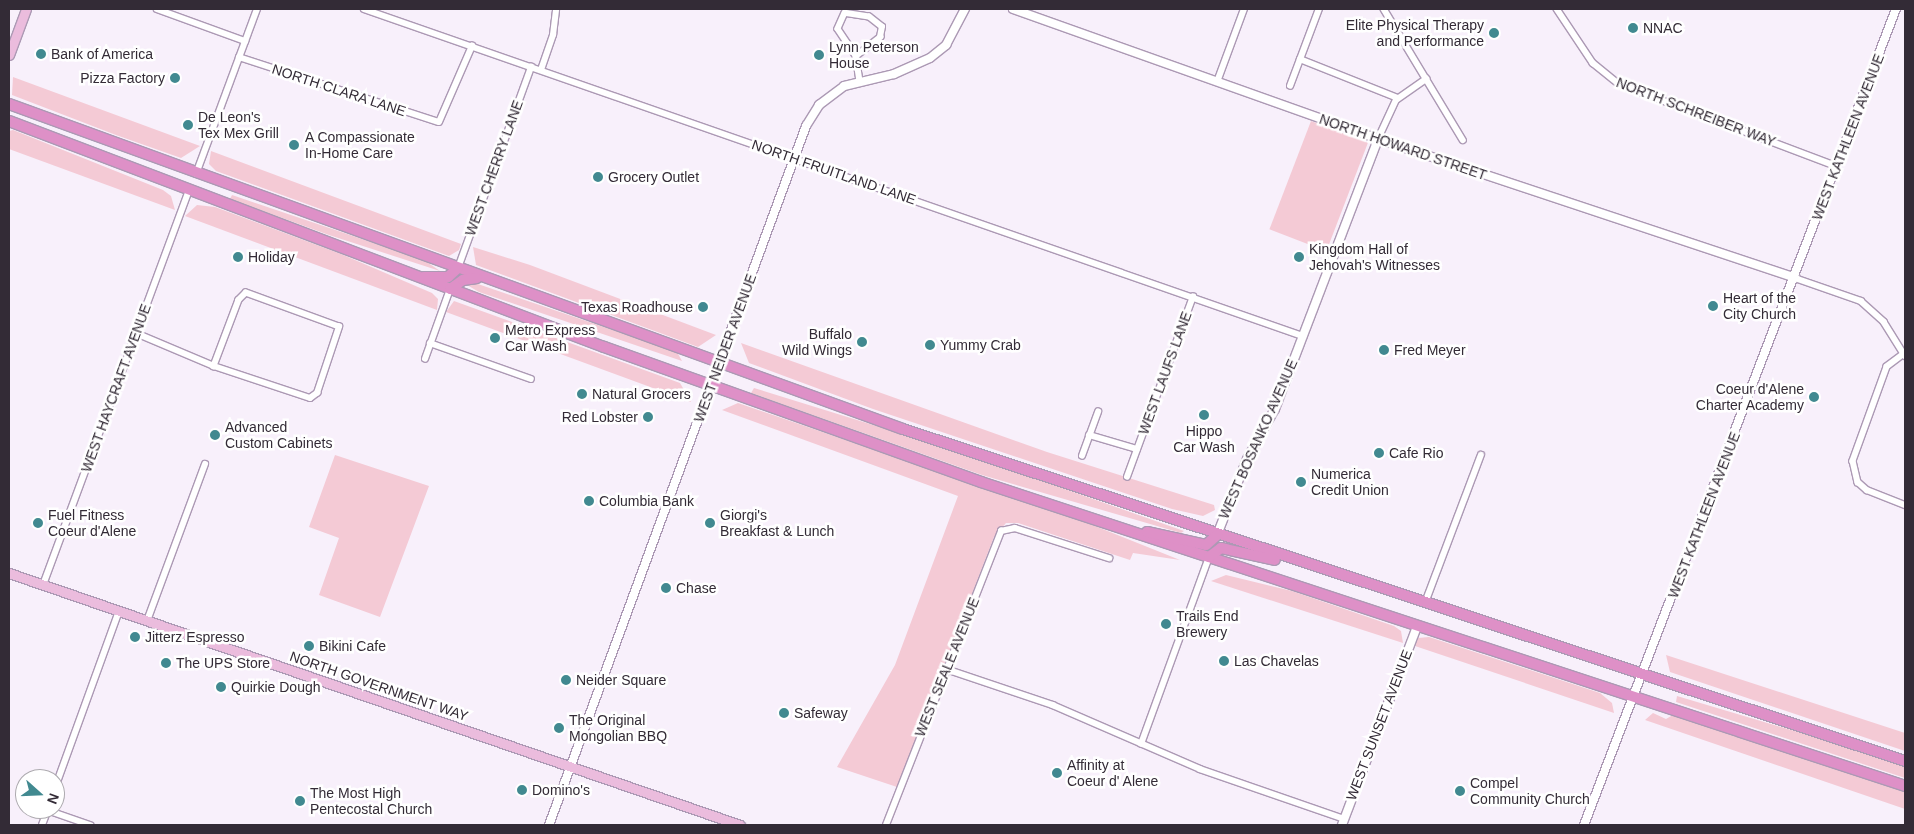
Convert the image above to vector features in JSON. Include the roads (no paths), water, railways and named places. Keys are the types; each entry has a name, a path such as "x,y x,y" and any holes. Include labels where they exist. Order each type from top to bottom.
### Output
{"highway":[{"path":"9,104 228,186 720,364 1217,535 1905,760"},
{"path":"9,122 417,277 712,386 1137,533 1633,698 1905,786"},
{"path":"162,180 180,181 196,174"},
{"path":"189,190 200,183 228,186"},
{"path":"417,277 448,277 458,268"},
{"path":"450,289 470,277 485,279"},
{"path":"1137,533 1152,532 1206,545 1217,535"},
{"path":"1209,557 1214,550 1229,548 1300,562"}],"main road":[{"path":"9,55 26,9"},
{"name":"NORTH GOVERNMENT WAY","path":"9,573 740,825"}],"street":[{"path":"157,9 245,41"},
{"path":"196,174 257,9"},
{"name":"NORTH FRUITLAND LANE","path":"364,9 1303,336"},
{"path":"541,70 553,35 556,9"},
{"name":"WEST NEIDER AVENUE","path":"549,825 572,768 712,386 793,158 819,105 831,93 860,80 894,74 930,58 946,45 965,9"},
{"name":"NORTH HOWARD STREET","path":"1013,9 1378,140 1795,278"},
{"path":"1217,82 1244,9"},
{"path":"1290,86 1319,9"},
{"path":"1384,9 1463,140"},
{"name":"NORTH SCHREIBER WAY","path":"1559,9 1593,63 1619,84 1836,166"},
{"name":"WEST KATHLEEN AVENUE","path":"1584,825 1795,278 1896,9"},
{"path":"856,56 880,37 882,26 869,17 845,13 838,29 856,56 860,80"},
{"name":"NORTH CLARA LANE","path":"239,57 439,122 472,46"},
{"path":"1300,59 1398,98"},
{"name":"WEST CHERRY LANE","path":"458,268 531,66"},
{"name":"WEST BOSANKO AVENUE","path":"1217,535 1303,336 1378,140 1384,118 1398,98 1426,79"},
{"name":"WEST HAYCRAFT AVENUE","path":"43,585 189,190"},
{"path":"1795,278 1861,301 1884,322 1905,355 1887,367 1855,452 1858,482 1874,493 1905,505"},
{"path":"425,359 450,289"},
{"path":"136,333 214,366 310,398 317,393 339,327 246,293 239,300 214,366"},
{"name":"WEST LAUFS LANE","path":"1127,476 1193,297"},
{"path":"430,343 531,380"},
{"path":"1082,456 1098,412"},
{"name":"WEST LAUFS LANE","path":"1089,435 1137,449"},
{"path":"1425,603 1482,455"},
{"path":"147,621 205,464"},
{"name":"WEST SEALE AVENUE","path":"886,825 935,694 949,670 1001,532 1015,528 1109,558"},
{"path":"1141,744 1209,557"},
{"path":"62,769 119,611"},
{"name":"WEST SUNSET AVENUE","path":"1343,822 1417,626"},
{"path":"949,670 1053,705 1141,744 1343,822"},
{"path":"65,816 90,825"}],"place":[{"name":"NNAC","path":"1633,28"},
{"name":"Elite Physical Therapy and Performance","path":"1494,33"},
{"name":"Bank of America","path":"41,54"},
{"name":"Lynn Peterson House","path":"819,55"},
{"name":"Pizza Factory","path":"175,78"},
{"name":"De Leon's Tex Mex Grill","path":"188,125"},
{"name":"A Compassionate In-Home Care","path":"294,145"},
{"name":"Grocery Outlet","path":"598,177"},
{"name":"Holiday","path":"238,257"},
{"name":"Kingdom Hall of Jehovah's Witnesses","path":"1299,257"},
{"name":"Heart of the City Church","path":"1713,306"},
{"name":"Texas Roadhouse","path":"703,307"},
{"name":"Metro Express Car Wash","path":"495,338"},
{"name":"Buffalo Wild Wings","path":"862,342"},
{"name":"Yummy Crab","path":"930,345"},
{"name":"Fred Meyer","path":"1384,350"},
{"name":"Natural Grocers","path":"582,394"},
{"name":"Coeur d'Alene Charter Academy","path":"1814,397"},
{"name":"Hippo Car Wash","path":"1204,415"},
{"name":"Red Lobster","path":"648,417"},
{"name":"Advanced Custom Cabinets","path":"215,435"},
{"name":"Cafe Rio","path":"1379,453"},
{"name":"Numerica Credit Union","path":"1301,482"},
{"name":"Columbia Bank","path":"589,501"},
{"name":"Fuel Fitness Coeur d'Alene","path":"38,523"},
{"name":"Giorgi's Breakfast & Lunch","path":"710,523"},
{"name":"Chase","path":"666,588"},
{"name":"Trails End Brewery","path":"1166,624"},
{"name":"Jitterz Espresso","path":"135,637"},
{"name":"Bikini Cafe","path":"309,646"},
{"name":"Las Chavelas","path":"1224,661"},
{"name":"The UPS Store","path":"166,663"},
{"name":"Neider Square","path":"566,680"},
{"name":"Quirkie Dough","path":"221,687"},
{"name":"Safeway","path":"784,713"},
{"name":"The Original Mongolian BBQ","path":"559,728"},
{"name":"Affinity at Coeur d' Alene","path":"1057,773"},
{"name":"Domino's","path":"522,790"},
{"name":"Compel Community Church","path":"1460,791"},
{"name":"The Most High Pentecostal Church","path":"300,801"}]}
